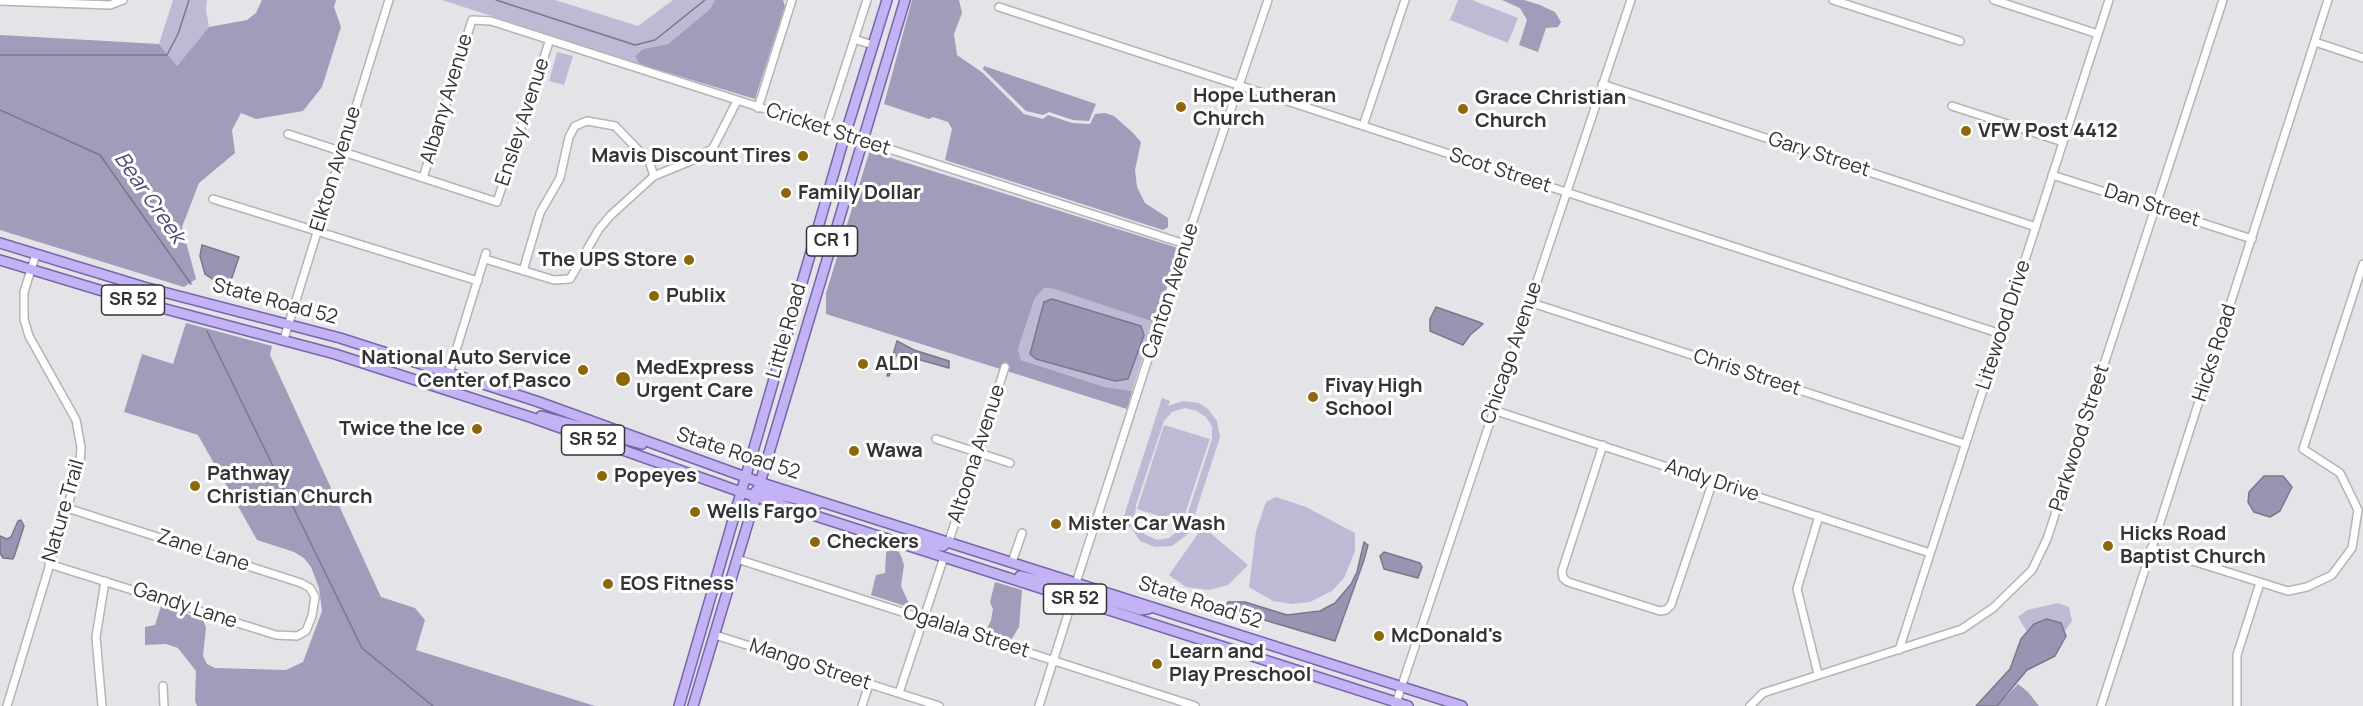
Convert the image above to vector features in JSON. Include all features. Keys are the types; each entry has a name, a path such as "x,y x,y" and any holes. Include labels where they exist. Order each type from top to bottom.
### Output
{"main road":[{"name":"Little Road","path":"679,704 887,0"},
{"name":"Little Road","path":"693,706 760,491 810,314 905,0"},
{"name":"State Road 52","path":"0,243 144,287 288,323 449,374 590,421 745,477 760,491 884,538 1395,704 1408,706"},
{"name":"State Road 52","path":"0,261 284,339 533,418 741,492 760,491 807,503 830,504 1462,706"},
{"path":"533,418 549,417 582,427 590,421"},
{"path":"587,438 593,432 633,444 647,442"},
{"path":"884,538 898,537 934,546 943,546 949,541 960,562"},
{"path":"991,572 1040,579 1066,587 1076,583"},
{"path":"1073,598 1087,594 1140,610 1154,608"}],"street":[{"path":"0,1 110,5 123,0"},
{"name":"Elkton Avenue","path":"284,339 389,0"},
{"path":"758,108 792,0"},
{"path":"829,117 867,0"},
{"name":"Canton Avenue","path":"1076,583 1185,244 1241,86 1268,0"},
{"path":"1363,126 1405,0"},
{"name":"Chicago Avenue","path":"1395,704 1631,0"},
{"path":"1833,0 1960,41"},
{"path":"1994,0 2098,34"},
{"name":"Litewood Drive","path":"1899,650 2109,0"},
{"name":"Parkwood Street","path":"1750,706 1763,693 1962,629 1993,608 2032,570 2047,539 2223,0"},
{"name":"Hicks Road","path":"2101,706 2328,0"},
{"name":"Scot Street","path":"999,7 2001,334"},
{"name":"Cricket Street","path":"472,20 491,21 549,42 1185,244"},
{"name":"Albany Avenue","path":"423,178 472,20"},
{"path":"854,39 873,45"},
{"name":"Ensley Avenue","path":"423,178 497,202 549,42"},
{"path":"2315,42 2363,58"},
{"name":"Gary Street","path":"1602,84 2036,226"},
{"path":"444,390 485,256 559,282 570,279 599,229 654,176 698,158 713,148 737,101"},
{"path":"1952,106 2063,142"},
{"path":"524,271 540,213 560,178 569,137 575,126 587,121 615,126 650,161 654,176"},
{"path":"288,134 423,178"},
{"name":"Dan Street","path":"2052,175 2252,239"},
{"path":"213,199 478,281"},
{"name":"Nature Trail","path":"7,706 80,465 81,434 76,420 29,336 22,306 36,255"},
{"path":"2151,548 2288,591 2307,587 2332,575 2352,548 2358,510 2340,473 2303,449 2363,264"},
{"name":"Chris Street","path":"1530,302 1965,444"},
{"name":"Altoona Avenue","path":"949,541 1005,367"},
{"name":"Andy Drive","path":"1493,410 1930,553"},
{"path":"936,439 1010,463"},
{"path":"1603,446 1562,571 1563,578 1568,582 1660,611 1666,610 1671,605 1713,482"},
{"name":"Zane Lane","path":"67,508 301,583 310,588 315,597 312,616"},
{"path":"1818,674 1797,589 1819,516"},
{"path":"1012,562 1022,533"},
{"path":"899,693 944,557"},
{"name":"Ogalala Street","path":"737,559 1195,706"},
{"name":"Gandy Lane","path":"49,564 276,635 297,636 306,631 312,616"},
{"path":"102,706 96,637 105,581"},
{"path":"2237,706 2237,655 2260,583"},
{"path":"1039,706 1073,598"},
{"name":"Mango Street","path":"715,634 939,706"},
{"path":"862,706 869,684"},
{"path":"163,686 164,706"},
{"path":"679,704 693,706"}],"shaded area":[{"path":"173,0 207,0 209,27 177,66 159,44"},
{"path":"262,0 336,0 334,7 341,27 322,87 303,111 256,119 241,113 232,130 235,153 199,183 182,227 196,279 184,287 0,230 0,35 159,44 177,66 209,27 247,20 256,13"},
{"path":"442,0 555,0 638,26 673,0 715,0 710,9 668,44 643,49 635,56 639,64"},
{"path":"715,0 783,0 785,6 755,99 639,64 635,56 643,49 668,44 710,9"},
{"path":"912,0 959,0 962,13 954,34 957,55 983,73 1024,114 1043,119 1048,115 1072,123 1090,124 1095,114 1105,113 1114,116 1141,142 1135,170 1137,187 1145,203 1168,218 1168,227 1163,230 945,160 952,129 948,122 933,117 929,119 884,104"},
{"path":"1458,0 1472,0 1518,18 1508,43 1450,20"},
{"path":"1502,0 1524,0 1555,12 1561,22 1558,27 1546,28 1538,52 1519,45 1527,20 1520,8"},
{"path":"557,52 573,56 564,85 549,81"},
{"path":"984,66 1096,104 1089,121 1073,120 1049,112 1043,115 1026,111 983,69"},
{"path":"872,152 1178,248 1178,255 1154,322 1054,289 1044,288 1035,298 1018,349 1021,360 1105,387 1132,391 1127,409 826,314 826,293 869,153"},
{"path":"202,245 239,257 228,289 205,274 200,256"},
{"path":"1044,288 1054,289 1154,322 1132,391 1105,387 1021,360 1018,349 1035,298"},
{"path":"1052,299 1141,326 1144,335 1128,379 1115,381 1036,359 1030,354 1044,302"},
{"path":"1436,307 1483,324 1470,335 1463,345 1430,331 1430,319"},
{"path":"186,323 272,346 270,355 381,597 415,608 425,620 416,650 595,706 197,706 195,701 196,671 178,648 166,644 145,645 145,627 155,625 161,606 203,619 206,628 203,656 207,664 215,668 286,670 303,662 322,611 319,588 311,567 304,558 294,552 257,540 198,435 124,412 142,354 173,364"},
{"path":"897,341 914,350 949,361 949,368 899,354 887,376"},
{"path":"1162,398 1170,401 1168,406 1183,401 1199,403 1208,409 1217,421 1220,437 1189,533 1172,546 1155,547 1140,541 1130,526 1128,530 1120,528","holes":["1185,408 1197,411 1206,417 1212,427 1212,439 1184,525 1169,538 1157,540 1146,535 1139,527 1135,516 1136,505 1164,421 1172,412"]},
{"path":"1164,425 1210,439 1182,523 1137,509"},
{"path":"2264,476 2283,476 2292,487 2280,511 2270,517 2254,512 2248,502 2249,492"},
{"path":"1276,497 1306,507 1355,533 1355,551 1344,578 1332,591 1310,602 1292,604 1273,601 1249,587 1256,531 1266,502"},
{"path":"21,520 24,526 13,559 3,558 0,553 0,536 7,539 11,537 18,521"},
{"path":"1208,531 1248,565 1228,585 1209,590 1186,587 1169,575 1199,532"},
{"path":"1364,542 1368,545 1364,560 1335,641 1226,606 1228,602 1245,602 1287,615 1320,611 1335,603 1351,584 1357,572"},
{"path":"890,548 899,552 901,556 904,565 901,586 911,608 871,595 876,575 885,573 886,553"},
{"path":"1384,552 1420,563 1422,567 1418,578 1384,569 1380,556"},
{"path":"995,582 1022,590 1019,627 1011,640 986,631 991,620 993,609 990,602"},
{"path":"2058,603 2069,607 2072,621 2064,632 2061,623 2034,624 2027,632 2018,617 2027,610"},
{"path":"2047,619 2061,623 2066,636 2055,656 2027,670 1997,706 1976,706 2010,669 2021,639 2034,624"},
{"path":"2018,684 2039,706 1997,706"}],"waterway":[{"path":"0,55 167,55 178,34 189,0"},
{"path":"496,0 635,45 655,40 705,0"},
{"name":"Bear Creek","path":"0,110 100,155 191,284"},
{"path":"207,331 362,648 433,706"}],"place":[{"name":"Hope Lutheran Church","path":"1181,107"},
{"name":"Grace Christian Church","path":"1463,109"},
{"name":"VFW Post 4412","path":"1966,131"},
{"name":"Mavis Discount Tires","path":"803,156"},
{"name":"Family Dollar","path":"786,193"},
{"name":"The UPS Store","path":"689,260"},
{"name":"Publix","path":"654,296"},
{"name":"ALDI","path":"863,364"},
{"name":"National Auto Service Center of Pasco","path":"583,370"},
{"name":"MedExpress Urgent Care","path":"623,379"},
{"name":"Fivay High School","path":"1313,397"},
{"name":"Twice the Ice","path":"477,429"},
{"name":"Wawa","path":"854,451"},
{"name":"Popeyes","path":"602,476"},
{"name":"Pathway Christian Church","path":"195,486"},
{"name":"Wells Fargo","path":"695,512"},
{"name":"Mister Car Wash","path":"1056,524"},
{"name":"Checkers","path":"815,542"},
{"name":"Hicks Road Baptist Church","path":"2108,546"},
{"name":"EOS Fitness","path":"608,584"},
{"name":"McDonald's","path":"1379,636"},
{"name":"Learn and Play Preschool","path":"1157,664"}]}
